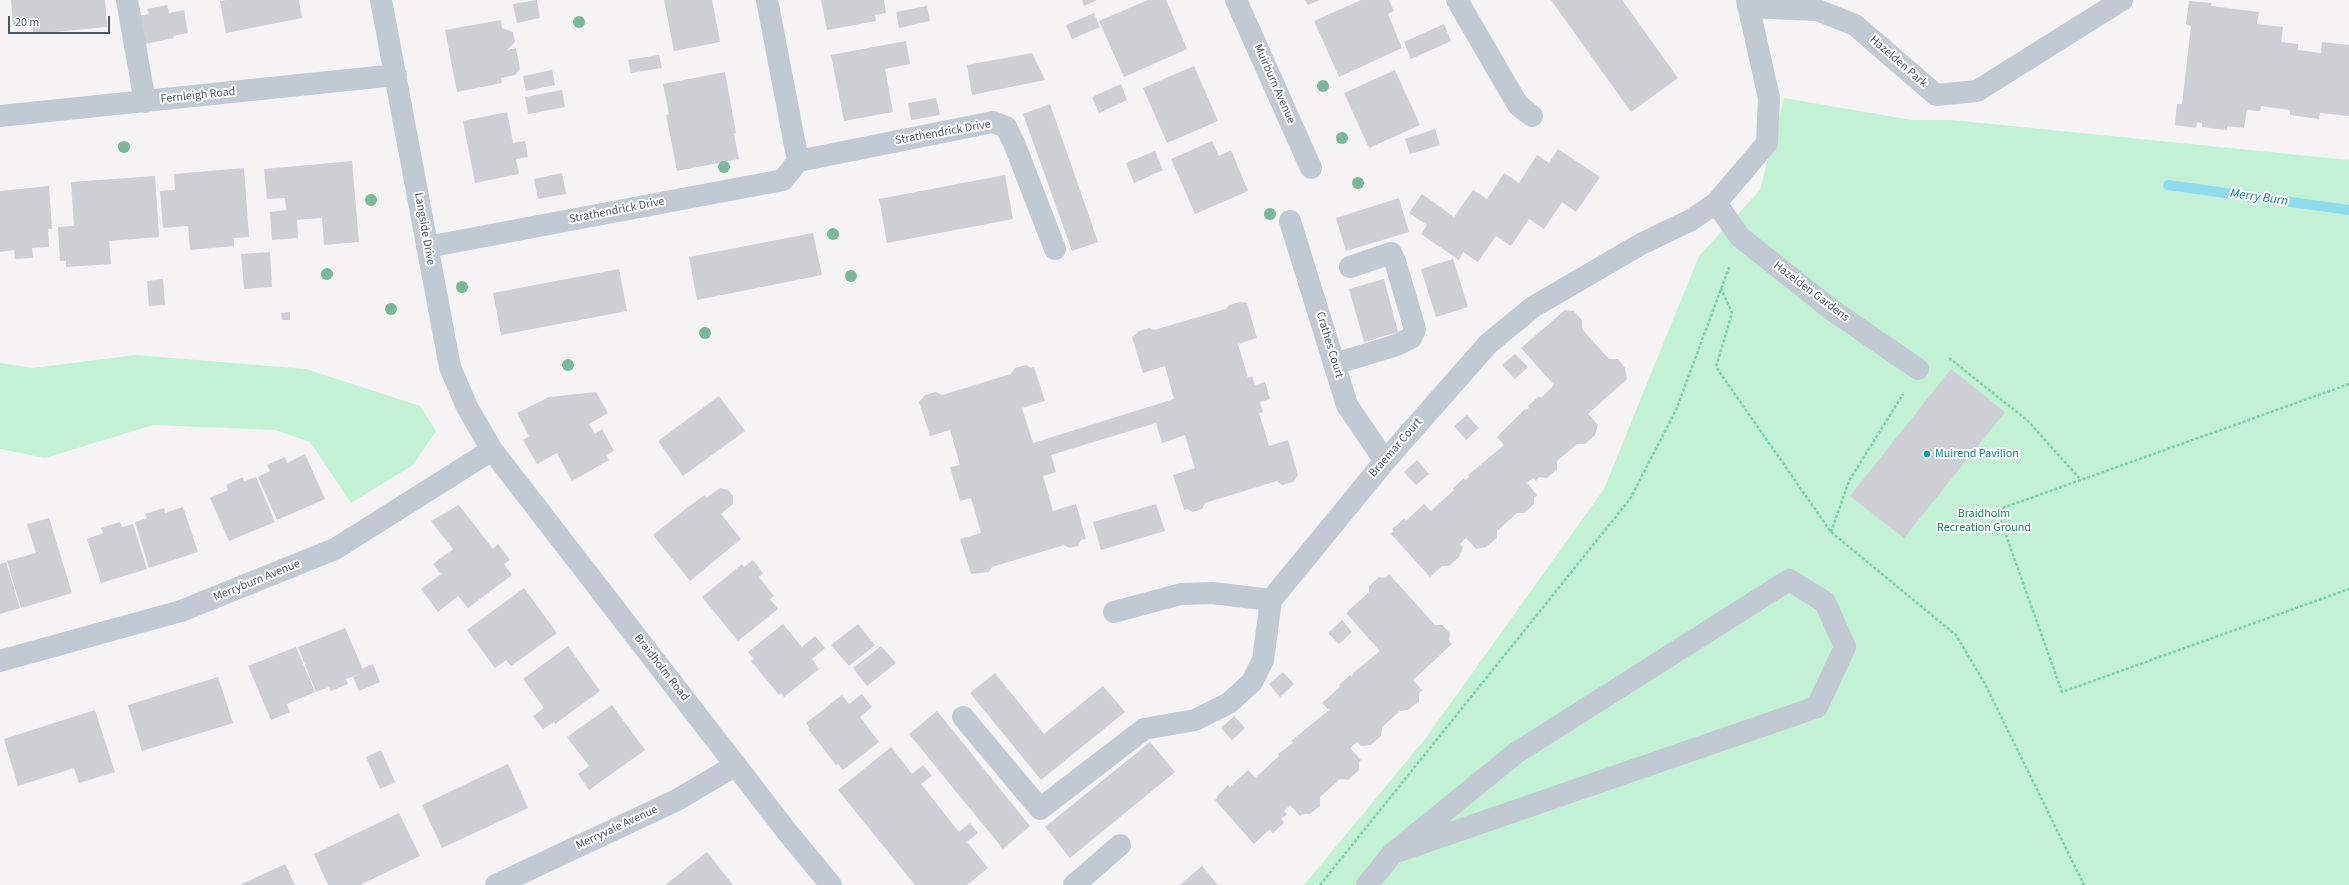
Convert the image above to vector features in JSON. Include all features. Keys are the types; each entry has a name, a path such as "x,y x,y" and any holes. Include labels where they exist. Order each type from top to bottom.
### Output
{"street":[{"path":"127,0 145,102"},
{"name":"Langside Drive","path":"381,0 450,367 467,407 492,450"},
{"path":"767,0 798,161"},
{"name":"Muirburn Avenue","path":"1236,0 1311,168"},
{"path":"1457,0 1518,106 1532,116"},
{"name":"Hazelden Park","path":"1748,4 1817,10 1855,25 1936,94 1977,91 2122,0"},
{"path":"1716,203 1767,143 1769,98 1748,4"},
{"name":"Fernleigh Road","path":"0,116 396,75"},
{"name":"Strathendrick Drive","path":"427,247 783,180 798,161 993,122 1006,127 1014,142 1055,249"},
{"name":"Hazelden Gardens","path":"1716,203 1740,237 1832,310 1918,369"},
{"name":"Braemar Court","path":"1271,600 1385,461 1488,344 1533,307 1641,244 1691,220 1716,203"},
{"name":"Crathes Court","path":"1290,221 1347,405 1385,461"},
{"path":"1334,364 1394,346 1411,338 1414,329 1395,261 1391,253 1350,267"},
{"name":"Merryburn Avenue","path":"0,661 181,611 335,549 492,450"},
{"name":"Braidholm Road","path":"492,450 736,765 832,885"},
{"path":"1367,885 1393,854 1516,753 1789,580 1826,602 1845,647 1817,707 1393,854"},
{"path":"963,717 1040,809 1144,729 1195,720 1229,703 1252,682 1263,660 1271,600 1212,593 1181,594 1114,612"},
{"name":"Merryvale Avenue","path":"496,885 677,800 736,765"},
{"path":"1074,885 1120,845"}],"path":[{"path":"1320,885 1630,499 1676,410 1740,237"},
{"path":"1721,288 1732,313 1716,367 1831,532 1956,635 1985,684 2084,885"},
{"path":"1949,358 2027,420 2081,480"},
{"path":"1831,532 1849,482 1918,369"},
{"path":"2349,384 1997,510 2062,692 2349,589"}],"green space":[{"name":"Braidholm Recreation Ground","path":"1784,98 1912,120 1952,120 2349,160 2349,885 1304,885 1425,739 1604,489 1699,256 1760,190"},
{"path":"136,355 306,369 420,406 436,431 413,465 351,503 310,442 275,430 153,425 45,458 0,449 0,363 33,368"}],"building":[{"path":"11,0 105,0 107,27 33,34 32,23 13,25"},
{"path":"299,0 302,18 226,33 220,1"},
{"path":"537,0 540,18 517,23 513,4"},
{"path":"664,0 712,0 720,42 674,51"},
{"path":"821,0 884,0 886,13 875,15 876,21 827,30"},
{"path":"1082,0 1097,0 1084,6"},
{"path":"1148,0 1166,0 1187,49 1124,77 1099,21"},
{"path":"1305,0 1320,0 1308,5"},
{"path":"1361,0 1389,0 1394,11 1388,14 1402,48 1339,77 1314,21"},
{"path":"1551,0 1622,0 1678,78 1631,112"},
{"path":"2189,1 2211,3 2211,6 2259,12 2257,24 2283,27 2281,42 2298,44 2298,50 2321,53 2322,42 2349,45 2349,116 2320,113 2319,119 2290,115 2290,110 2261,106 2260,111 2247,110 2244,128 2227,126 2227,130 2202,127 2202,123 2197,122 2196,128 2175,125 2177,104 2182,104 2191,26 2186,25"},
{"path":"167,5 169,13 184,10 188,33 173,36 174,38 145,44 139,16 149,14 147,9"},
{"path":"927,6 930,21 899,28 896,12"},
{"path":"1094,13 1100,27 1072,39 1066,25"},
{"path":"501,20 502,28 513,32 515,42 507,50 516,48 520,69 515,75 501,78 502,83 457,92 445,30"},
{"path":"1444,24 1451,41 1411,59 1404,42"},
{"path":"906,41 910,64 885,69 893,112 844,121 831,55"},
{"path":"1032,53 1045,80 972,95 967,65"},
{"path":"659,55 662,68 631,73 628,60"},
{"path":"1194,66 1218,121 1167,143 1143,88"},
{"path":"552,70 555,85 526,91 523,76"},
{"path":"1395,70 1420,125 1369,148 1344,93"},
{"path":"725,72 739,159 677,171 666,115 669,114 663,84"},
{"path":"1121,84 1127,100 1099,113 1092,97"},
{"path":"562,90 565,107 528,114 525,97"},
{"path":"936,98 940,115 911,120 908,103"},
{"path":"1050,104 1098,242 1072,251 1023,114"},
{"path":"507,112 513,143 525,141 528,157 516,159 519,174 475,183 463,121"},
{"path":"1435,129 1440,145 1410,154 1405,139"},
{"path":"1212,141 1219,156 1231,150 1248,191 1195,214 1171,159"},
{"path":"1558,149 1600,177 1576,212 1562,202 1544,229 1529,219 1511,246 1496,236 1478,262 1463,252 1459,260 1421,234 1427,225 1409,213 1422,194 1454,217 1473,190 1487,199 1504,173 1519,183 1537,155 1549,163"},
{"path":"1155,151 1163,170 1134,183 1126,163"},
{"path":"352,161 359,242 324,245 322,218 297,220 298,238 272,240 270,212 286,210 285,198 267,199 264,169"},
{"path":"244,168 249,237 234,238 234,246 190,250 188,226 163,228 160,191 175,190 174,174"},
{"path":"562,173 566,194 538,199 534,179"},
{"path":"1005,175 1013,219 887,243 879,199"},
{"path":"155,176 159,237 109,241 111,264 66,267 66,261 60,261 58,227 74,226 71,182"},
{"path":"49,186 52,229 48,229 49,247 32,248 33,258 15,259 14,250 0,252 0,191"},
{"path":"1399,198 1409,232 1346,251 1336,218"},
{"path":"813,233 822,275 697,300 689,257"},
{"path":"270,252 272,287 244,289 241,254"},
{"path":"1453,259 1468,307 1436,317 1421,269"},
{"path":"619,269 627,311 501,335 493,293"},
{"path":"163,279 165,305 149,306 147,281"},
{"path":"1384,279 1398,332 1364,342 1349,289"},
{"path":"1240,302 1247,303 1257,338 1238,344 1248,378 1252,376 1255,385 1265,382 1270,399 1260,402 1263,412 1259,413 1269,446 1288,440 1298,475 1293,482 1282,485 1277,481 1205,503 1202,509 1193,512 1187,509 1184,510 1173,475 1195,468 1185,435 1162,443 1156,423 1051,455 1056,472 1043,476 1053,511 1076,504 1086,539 1081,540 1078,546 1070,548 1064,545 992,567 989,572 971,574 960,539 981,533 971,498 960,501 950,467 960,465 950,430 930,436 919,402 925,395 936,392 942,395 1011,374 1015,368 1026,365 1031,368 1034,367 1045,401 1022,408 1033,443 1174,399 1165,366 1143,373 1132,337 1139,331 1149,328 1154,330 1226,309 1229,305"},
{"path":"1565,310 1574,311 1582,320 1582,329 1609,359 1618,359 1625,368 1627,379 1588,414 1598,425 1595,435 1585,444 1577,444 1557,461 1557,469 1547,478 1539,477 1536,481 1533,478 1527,483 1537,495 1534,498 1534,504 1524,513 1517,513 1497,531 1497,538 1486,547 1476,549 1466,538 1460,544 1463,547 1459,557 1449,566 1442,566 1430,577 1391,534 1394,531 1392,529 1404,519 1406,521 1424,504 1431,511 1454,490 1453,488 1464,478 1465,480 1469,477 1468,475 1504,445 1497,437 1525,409 1526,410 1529,408 1528,406 1539,396 1541,398 1554,385 1521,348"},
{"path":"290,312 290,320 282,320 281,313"},
{"path":"1515,354 1528,367 1515,379 1502,365"},
{"name":"Muirend Pavilion","path":"1951,369 2005,412 1904,538 1850,496"},
{"path":"596,392 608,413 589,424 595,434 602,429 614,451 606,455 609,460 572,481 557,453 537,464 523,440 529,436 517,413 549,397"},
{"path":"719,396 745,431 683,476 658,441"},
{"path":"1467,415 1479,428 1466,440 1454,426"},
{"path":"305,454 325,499 277,520 258,477 270,471 267,465 285,457 287,463"},
{"path":"1417,460 1429,474 1416,485 1404,472"},
{"path":"243,477 244,481 256,477 275,522 229,541 210,498 228,490 226,485"},
{"path":"720,488 728,490 733,496 733,504 721,514 741,539 690,581 653,535 705,495 707,497"},
{"path":"1156,504 1165,531 1101,550 1093,522"},
{"path":"459,505 493,549 498,544 510,560 504,564 512,575 468,608 458,596 438,612 421,589 441,574 433,564 453,549 431,521"},
{"path":"183,507 198,552 149,568 135,522 147,518 145,514 164,508 165,513"},
{"path":"49,518 72,593 21,608 7,561 36,553 27,524"},
{"path":"120,522 122,527 133,524 147,569 101,583 87,539 103,533 101,528"},
{"path":"753,560 763,573 759,577 774,596 770,599 778,609 738,641 702,597 742,564 744,567"},
{"path":"6,562 20,608 0,614 0,564"},
{"path":"1389,574 1435,625 1442,625 1450,633 1449,641 1452,644 1413,680 1422,690 1419,693 1419,701 1408,710 1400,711 1382,727 1381,736 1371,745 1361,746 1357,742 1350,748 1361,760 1359,762 1359,770 1348,780 1340,779 1320,797 1320,806 1310,814 1303,814 1300,816 1290,805 1284,811 1287,814 1281,819 1284,823 1273,833 1270,829 1254,844 1215,800 1218,797 1217,796 1228,785 1230,787 1248,770 1255,778 1279,756 1278,754 1293,743 1291,741 1329,710 1322,703 1340,687 1339,685 1350,675 1352,677 1353,673 1380,651 1346,613 1369,592 1369,586 1379,577 1385,578"},
{"path":"524,588 557,633 511,666 506,660 495,668 467,630"},
{"path":"1342,620 1352,632 1339,644 1328,633"},
{"path":"783,624 802,647 815,636 825,648 812,659 819,669 784,697 781,693 779,695 751,661 754,659 748,652"},
{"path":"858,624 875,645 849,666 831,645"},
{"path":"345,628 364,672 363,668 373,664 380,682 359,691 353,677 362,673 346,679 348,684 331,691 329,687 316,692 298,647"},
{"path":"568,646 600,691 555,724 554,722 543,729 533,716 544,708 523,679"},
{"path":"881,646 896,663 867,686 853,668"},
{"path":"296,647 315,692 287,704 290,712 271,720 248,666"},
{"path":"1283,672 1294,684 1280,697 1269,684"},
{"path":"995,673 1044,734 1103,686 1125,712 1041,780 970,693"},
{"path":"218,677 233,723 142,751 128,705"},
{"path":"862,694 872,707 860,717 879,742 843,770 838,764 836,765 808,729 810,728 806,723 842,695 849,704"},
{"path":"612,705 645,750 589,790 578,774 589,766 567,737"},
{"path":"95,710 115,772 79,783 74,768 18,786 4,739"},
{"path":"937,711 1030,826 1003,849 909,734"},
{"path":"1234,716 1245,728 1232,740 1221,728"},
{"path":"1150,742 1175,772 1070,858 1045,827"},
{"path":"891,747 912,774 923,765 932,776 921,784 959,832 970,823 978,833 967,842 988,868 967,885 915,885 838,790"},
{"path":"381,750 395,782 380,789 366,757"},
{"path":"508,764 528,808 442,848 422,805"},
{"path":"399,813 420,856 360,885 328,885 314,854"},
{"path":"707,852 733,885 665,885"},
{"path":"285,864 295,885 240,885"},
{"path":"1202,866 1218,885 1180,885"}],"waterway":[{"name":"Merry Burn","path":"2168,185 2349,210"}],"place":[{"name":"Muirend Pavilion","path":"1927,454"}]}
